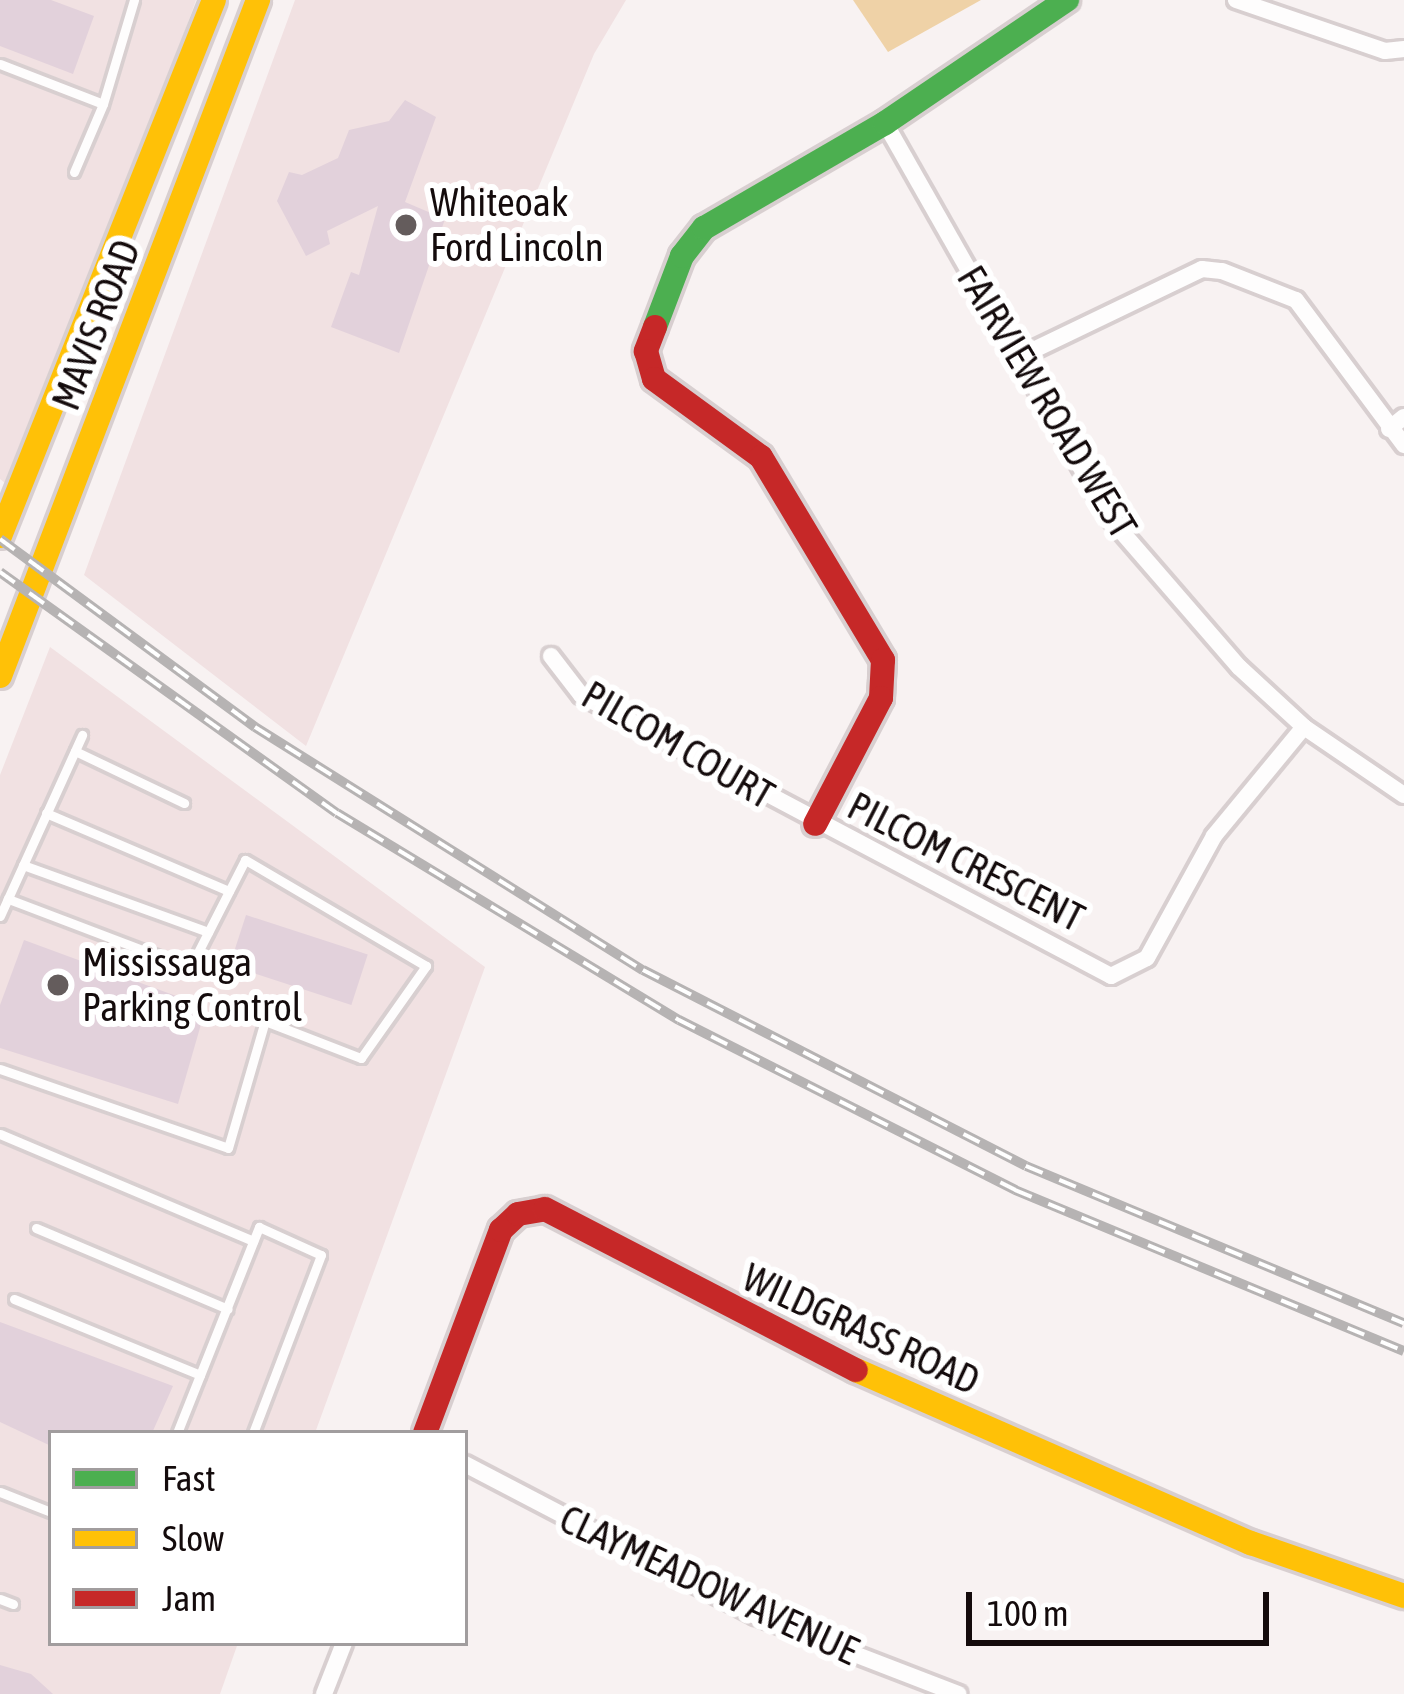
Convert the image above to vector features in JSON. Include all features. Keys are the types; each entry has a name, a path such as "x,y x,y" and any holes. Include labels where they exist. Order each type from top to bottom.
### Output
{"street":[{"name":"MAVIS ROAD","path":"0,536 214,0"},
{"name":"MAVIS ROAD","path":"0,676 258,0"},
{"name":"PILCOM CRESCENT","path":"1066,0 885,122 704,228 682,256 646,351 655,379 761,457 884,660 881,698 814,824 1103,973 1124,974 1158,944 1214,836 1304,727"},
{"path":"1236,0 1385,51 1404,49"},
{"name":"FAIRVIEW ROAD WEST","path":"885,122 1108,517 1238,668 1304,727 1404,795"},
{"path":"1019,357 1202,269 1222,271 1296,300 1397,423 1404,445"},
{"name":"PILCOM COURT","path":"550,656 581,695 814,824"},
{"name":"WILDGRASS ROAD","path":"426,1430 501,1231 518,1214 545,1210 861,1373 1251,1543 1404,1596"},
{"name":"CLAYMEADOW AVENUE","path":"468,1466 756,1616 958,1694"},
{"path":"329,1692 343,1646"}],"lane":[{"path":"74,172 103,104 134,0"},
{"path":"0,64 103,104"},
{"path":"0,916 82,734"},
{"path":"75,751 184,803"},
{"path":"46,813 229,891"},
{"path":"0,1069 228,1148 265,1021 361,1058 426,966 245,860 190,968 8,898"},
{"path":"23,865 208,932"},
{"path":"0,1134 254,1241"},
{"path":"178,1430 259,1227 321,1256 254,1430"},
{"path":"36,1228 228,1309"},
{"path":"14,1299 200,1375"},
{"path":"0,1492 48,1511"}],"shaded area":[{"path":"0,0 196,0 20,495 0,479"},
{"path":"295,0 626,0 594,54 306,746 84,575"},
{"path":"853,0 981,0 888,52"},
{"path":"50,647 485,967 316,1430 48,1430 48,1646 237,1646 220,1694 0,1694 0,775"}],"building":[{"path":"0,0 51,0 94,16 73,74 0,46"},
{"name":"Whiteoak Ford Lincoln","path":"405,100 436,117 405,202 445,219 399,353 331,327 351,272 359,275 378,206 327,231 330,244 306,256 277,201 289,172 302,175 338,158 349,130 389,121"},
{"path":"246,915 368,955 351,1005 230,965"},
{"path":"24,940 206,1007 178,1104 0,1048 0,1005"},
{"path":"0,1322 173,1386 153,1430 48,1430 48,1445 0,1422"},
{"path":"0,1665 31,1674 53,1694 0,1694"}],"railway":[{"path":"0,539 255,727 643,970 1026,1166 1404,1323"},
{"path":"0,572 337,813 679,1020 1015,1190 1404,1351"}],"traffic: fast":[{"path":"655,327 682,256 704,228 885,123 1067,0"}],"traffic: slow":[{"path":"0,536 214,0"},
{"path":"0,676 258,0"},
{"path":"856,1370 1251,1543 1404,1596"}],"traffic: jam":[{"path":"655,327 646,351 654,379 761,457 883,660 881,698 815,824"},
{"path":"426,1430 501,1230 518,1214 545,1209 856,1370"}],"place":[{"name":"Whiteoak Ford Lincoln","path":"406,225"},
{"name":"Mississauga Parking Control","path":"58,985"}]}
